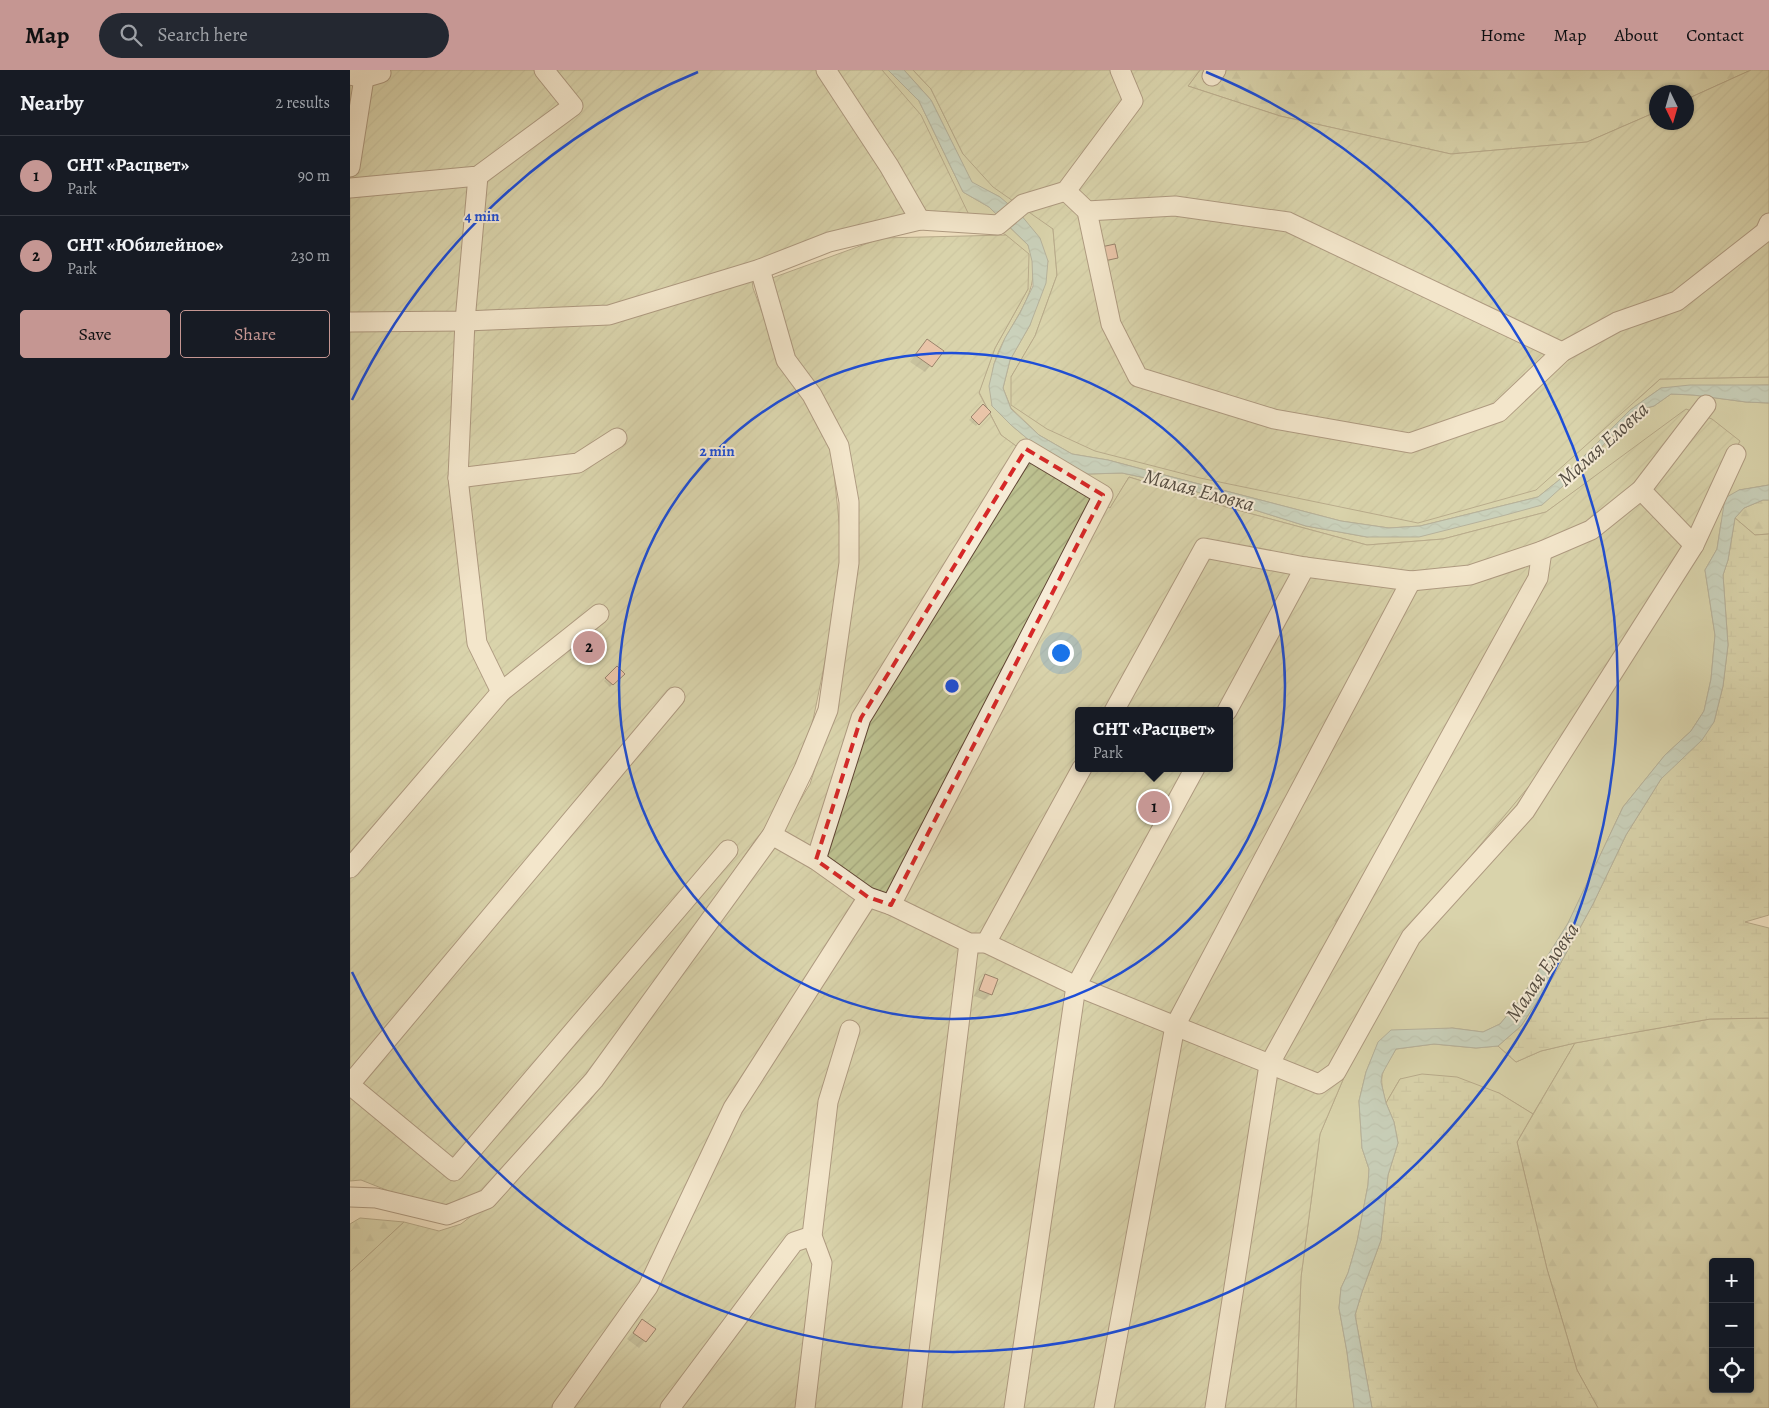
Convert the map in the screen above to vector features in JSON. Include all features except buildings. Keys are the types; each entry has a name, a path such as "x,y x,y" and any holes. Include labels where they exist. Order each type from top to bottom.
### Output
{"street":[{"path":"350,188 478,176 573,106 544,70"},
{"path":"826,70 889,166 920,220"},
{"path":"350,322 465,321 609,315 760,269 829,242 920,220 998,224 1023,204 1066,191 1133,101 1120,70"},
{"path":"350,167 365,75"},
{"path":"478,176 465,321 458,478 478,643 501,692"},
{"path":"1066,191 1087,211 1111,324 1138,377 1274,419 1410,443 1499,412 1562,352 1617,322 1677,300 1765,232 1769,223"},
{"path":"1087,211 1175,206 1288,222 1562,352"},
{"path":"350,1198 376,1198 448,1215 487,1199 594,1080 772,835 804,769 828,710 849,563 849,502 839,446 812,395 786,360 760,269"},
{"path":"1116,707 1204,548 1305,567 1411,582 1470,575 1542,551 1591,530 1641,490 1706,405"},
{"path":"458,478 578,463 617,438"},
{"path":"816,860 861,718 1026,449 1103,495 891,905"},
{"path":"772,835 816,860 868,897 891,905 1076,986 1319,1084 1336,1072 1411,938 1525,811 1694,545 1736,454"},
{"path":"1641,490 1694,545"},
{"path":"1214,1408 1269,1065 1538,578 1542,551"},
{"path":"1229,707 1305,567"},
{"path":"1104,1408 1175,1026 1411,582"},
{"path":"350,868 501,692 599,614"},
{"path":"675,697 350,1084 454,1171 728,850"},
{"path":"912,1408 977,943 1080,772"},
{"path":"1014,1408 1076,986 1193,772"},
{"path":"562,1408 648,1287 733,1108 868,897"},
{"path":"806,1408 822,1263 812,1236 828,1102 850,1030"},
{"path":"670,1408 794,1242 812,1236"}],"highlighted area":[{"path":"1026,449 1103,495 891,905 868,897 816,860 861,718"}],"green space":[{"path":"350,70 882,70 921,115 970,217 862,230 754,261 753,288 775,347 797,392 817,414 831,445 844,569 812,725 778,813 756,839 625,1029 479,1196 432,1208 361,1180 350,1181"},
{"path":"882,70 888,70 919,101 963,192 989,207 1028,245 1033,262 1033,278 1023,307 1007,334 994,364 992,406 1042,451 1088,474 1122,473 1165,482 1306,526 1367,537 1542,505 1642,409 1654,406 1671,394 1769,403 1769,485 1739,490 1721,523 1717,549 1705,570 1715,635 1711,679 1704,711 1691,731 1665,755 1623,807 1568,924 1520,1000 1500,1024 1483,1032 1452,1028 1378,1043 1366,1072 1359,1101 1362,1148 1369,1169 1368,1185 1357,1242 1348,1273 1341,1288 1339,1308 1354,1408 1296,1408 1301,1277 1320,1134 1600,473 1546,512 1443,539 1367,545 1226,507 1129,477 1110,508 1067,483 1001,435 979,392 995,348 1028,289 1006,235 970,217"},
{"path":"904,70 913,70 931,89 963,154 1053,229 1057,275 1035,336 1011,377 1637,400 1660,379 1769,377 1769,385 1661,388 1630,410 1564,476 1538,497 1420,526 1389,528 1341,521 1108,460 1072,454 1039,435 1011,408 1003,388 1010,360 1030,325 1048,261 1000,197 972,183 931,100"},
{"path":"913,70 1200,70 1188,86 1280,116 1451,154 1587,142 1649,115 1649,130 1694,130 1694,96 1751,70 1769,70 1769,377 1660,379 1536,490 1418,523 1200,478 1095,451 1047,429 1011,405 1011,377 1035,336 1057,275 1053,229 993,187 963,154 931,89"},
{"path":"1200,70 1751,70 1694,96 1694,85 1649,85 1649,115 1587,142 1451,154 1280,116 1188,86"},
{"path":"1006,235 1029,254 1028,289 995,348 979,393 1001,435 1067,483 1110,508 1129,477 1226,507 1367,545 1443,539 1546,512 1686,409 1712,419 1740,441 1682,552 1554,756 1403,938 1320,1134 1301,1277 1296,1408 350,1408 350,1272 404,1222 439,1231 461,1224 511,1185 589,1102 701,947 783,829 810,784 838,697 854,502 811,385 786,341 772,278 882,238"},
{"path":"1763,500 1769,500 1769,534 1755,535 1735,518 1744,508"},
{"path":"1735,518 1755,535 1769,534 1769,915 1745,922 1769,928 1769,1018 1710,1019 1575,1043 1541,1051 1516,1062 1498,1046 1521,1026 1553,977 1593,904 1626,835 1661,779 1714,722 1723,686 1728,645 1723,575 1728,560"},
{"path":"1769,1018 1769,1408 1598,1408 1577,1370 1547,1269 1517,1142 1575,1043 1710,1019"},
{"path":"1575,1043 1533,1114 1499,1093 1400,1079 1386,1103 1382,1086 1382,1074 1396,1049 1434,1044 1476,1048 1498,1046 1516,1062 1541,1051"},
{"path":"1422,1074 1457,1077 1499,1093 1533,1114 1517,1142 1547,1269 1577,1370 1598,1408 1372,1408 1355,1315 1381,1240 1388,1175 1398,1143 1394,1122 1386,1103 1400,1079"},
{"path":"360,1218 404,1222 350,1272 350,1224"}],"water":[{"name":"Малая Еловка","path":"888,70 904,70 931,100 972,182 1000,197 1021,215 1040,238 1048,261 1046,283 1030,325 1010,360 1003,388 1011,409 1039,435 1072,454 1108,460 1341,521 1389,528 1420,526 1538,497 1564,476 1630,410 1661,388 1690,385 1769,385 1769,403 1671,394 1654,406 1642,409 1542,505 1419,537 1367,537 1306,526 1165,482 1122,473 1088,474 1042,451 992,406 989,386 994,364 1005,338 1033,286 1032,261 1028,245 989,207 963,192 919,101"},
{"name":"Малая Еловка","path":"1769,485 1769,500 1763,500 1744,508 1735,518 1728,560 1723,575 1728,645 1723,686 1714,722 1702,740 1661,779 1626,835 1593,904 1553,977 1521,1026 1498,1046 1476,1048 1434,1044 1396,1049 1382,1074 1381,1082 1386,1103 1394,1122 1398,1143 1388,1175 1381,1240 1355,1315 1372,1408 1354,1408 1339,1308 1341,1288 1348,1273 1357,1242 1368,1185 1369,1169 1362,1148 1359,1101 1366,1072 1378,1042 1391,1030 1452,1028 1483,1032 1500,1024 1520,1000 1568,923 1623,807 1665,755 1691,731 1704,711 1711,679 1715,635 1705,570 1717,549 1725,498 1739,490"}],"place":[{"name":"СНТ «Юбилейное»","path":"589,647"},
{"name":"СНТ «Расцвет»","path":"1154,807"}]}
